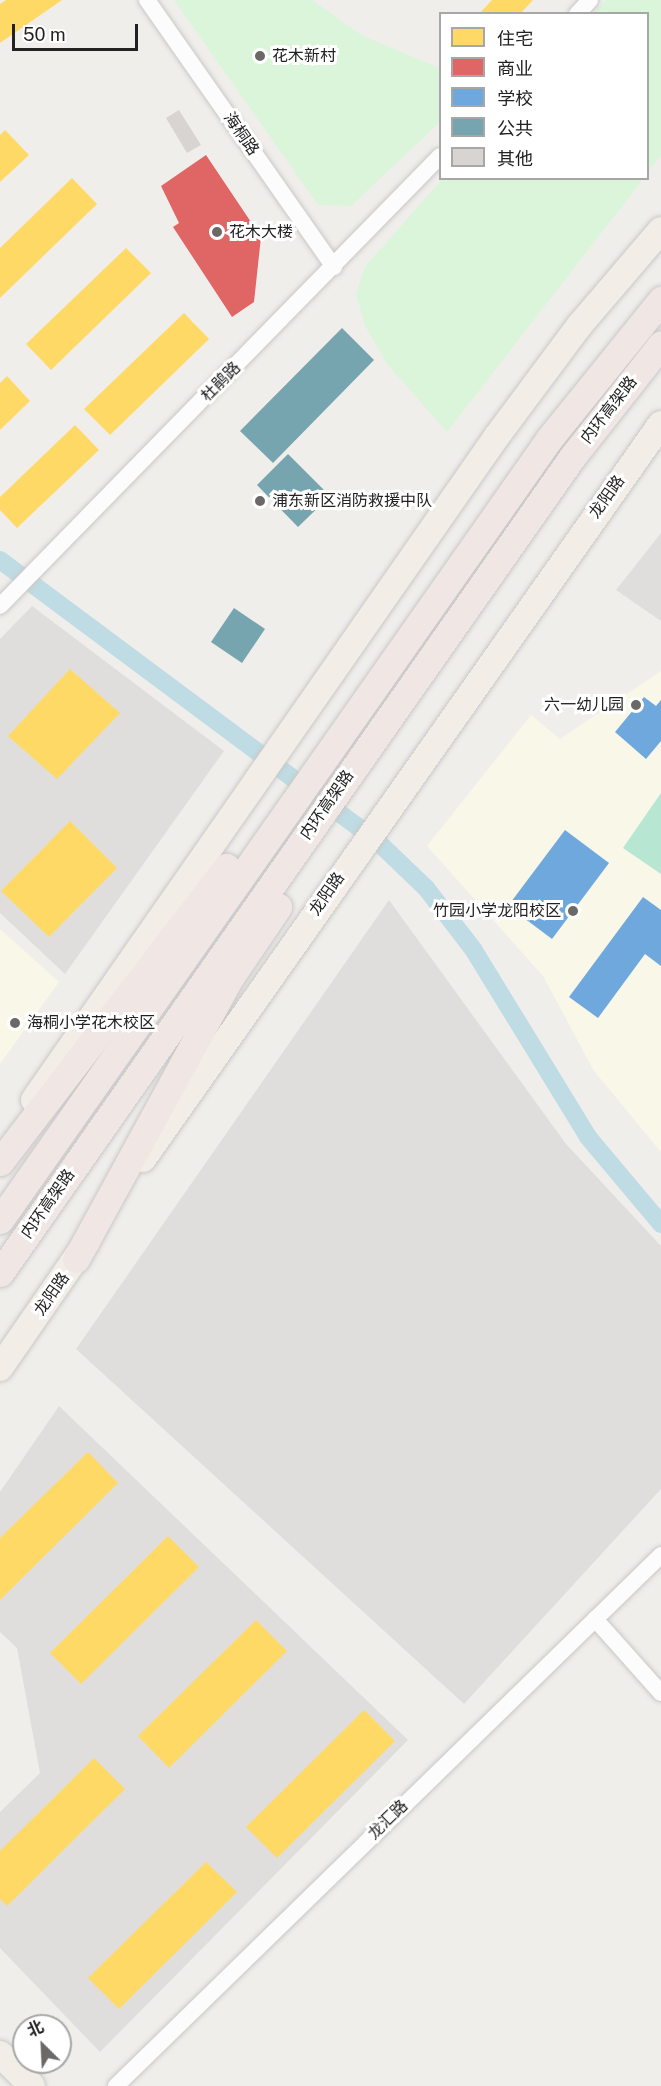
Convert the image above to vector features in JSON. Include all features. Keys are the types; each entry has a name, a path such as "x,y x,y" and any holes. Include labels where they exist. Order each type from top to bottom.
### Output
{"highway":[{"name":"内环高架路","path":"0,1220 275,816 358,709 549,439 661,300"},
{"name":"内环高架路","path":"0,1273 312,842 477,591 661,344"},
{"path":"0,1162 275,816"},
{"path":"76,1259 230,978 312,842"}],"main road":[{"path":"0,1154 81,1026 537,381 661,230"},
{"name":"龙阳路","path":"0,1368 346,867 661,424"},
{"path":"0,2054 32,2086"}],"street":[{"name":"海桐路","path":"147,0 334,267"},
{"path":"579,12 590,0"},
{"name":"杜鹃路","path":"0,606 439,158"},
{"name":"龙汇路","path":"116,2086 661,1555"},
{"path":"595,1619 661,1693"}],"shaded area":[{"path":"661,533 661,621 616,590"},
{"path":"32,606 224,751 65,974 0,913 0,639"},
{"name":"竹园小学龙阳校区","path":"661,671 661,1152 594,1071 543,976 427,846 531,715 560,739"},
{"path":"389,900 566,1144 661,1246 661,1489 464,1704 76,1349"},
{"name":"海桐小学花木校区","path":"0,929 59,982 0,1064"},
{"path":"59,1406 408,1740 100,2052 72,2023 72,2014 63,2014 0,1948 0,1812 40,1773 17,1648 0,1632 0,1492"}],"green space":[{"path":"174,0 312,0 363,36 439,68 439,123 351,206 318,205"},
{"path":"606,0 661,0 661,156 649,171 649,12 594,12"},
{"path":"441,180 642,180 447,432 387,364 365,326 356,294 365,267"},
{"path":"661,793 661,874 623,848"}],"building: 住宅":[{"path":"6,0 62,0 0,43 0,4"},
{"path":"492,0 533,0 522,12 481,12"},
{"path":"5,130 29,155 0,182 0,135"},
{"path":"72,178 97,204 0,298 0,248"},
{"path":"126,248 151,273 51,370 26,344"},
{"path":"184,313 209,339 110,435 84,409"},
{"path":"7,376 30,401 0,430 0,383"},
{"path":"75,425 99,450 17,528 0,510 0,497"},
{"path":"70,669 120,713 57,779 8,736"},
{"path":"70,821 117,868 49,937 1,891"},
{"path":"88,1452 118,1483 0,1600 0,1538"},
{"path":"168,1536 199,1567 81,1684 50,1653"},
{"path":"256,1620 287,1651 169,1768 138,1736"},
{"path":"364,1710 395,1741 277,1858 246,1827"},
{"path":"94,1758 125,1789 7,1906 0,1899 0,1851"},
{"path":"206,1862 237,1892 119,2009 88,1978"}],"building: 商业":[{"name":"花木大楼","path":"206,155 261,237 254,302 232,317 173,227 179,223 161,186"}],"building: 学校":[{"path":"644,697 656,706 661,700 661,741 646,759 615,732"},
{"path":"565,830 609,863 552,939 508,906"},
{"path":"643,897 661,910 661,966 645,954 598,1018 569,997"}],"building: 公共":[{"path":"342,328 374,360 273,463 240,431"},
{"path":"288,454 330,496 298,527 257,485"},
{"path":"234,608 265,629 242,663 211,642"}],"building: 其他":[{"path":"179,110 201,145 187,153 166,118"}],"waterway":[{"path":"0,560 379,843 426,888 473,949 588,1137 661,1224"}],"place":[{"name":"花木新村","path":"260,56"},
{"name":"花木大楼","path":"217,232"},
{"name":"浦东新区消防救援中队","path":"260,501"},
{"name":"六一幼儿园","path":"636,705"},
{"name":"竹园小学龙阳校区","path":"573,911"},
{"name":"海桐小学花木校区","path":"15,1023"}]}
